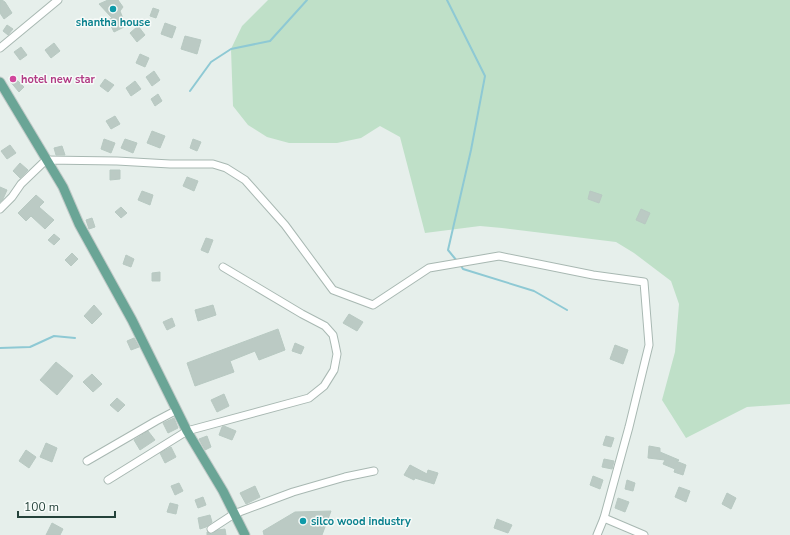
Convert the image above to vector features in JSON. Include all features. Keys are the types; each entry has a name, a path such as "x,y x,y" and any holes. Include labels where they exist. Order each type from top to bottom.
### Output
{"main road":[{"path":"0,82 62,187 79,224 132,320 187,431 220,484 245,535"}],"street":[{"path":"0,48 58,0"},
{"path":"0,209 46,160 213,164 226,168 245,180 285,225 333,290 373,305 429,268 499,256 593,275 644,282 648,345 629,428 604,518 597,535"},
{"path":"108,480 187,431 309,398 324,386 334,370 337,354 335,344 333,335 325,326 223,267"},
{"path":"87,461 176,410"},
{"path":"211,529 234,514 293,492 345,477 374,471"},
{"path":"604,518 644,535"}],"green space":[{"path":"268,0 790,0 790,404 747,407 686,438 662,400 675,352 679,304 671,281 634,253 616,242 502,228 480,226 425,233 400,137 380,126 361,138 337,143 289,143 267,137 248,125 233,106 231,49 242,26"}],"building":[{"path":"0,0 5,2 12,13 4,19 0,13"},
{"path":"108,0 118,0 123,7 120,11 126,26 114,32 108,20 112,18 99,4"},
{"path":"153,8 159,10 156,18 150,16"},
{"path":"165,23 176,27 172,38 161,34"},
{"path":"7,25 13,29 8,35 3,31"},
{"path":"138,26 145,35 137,42 130,33"},
{"path":"185,36 201,40 197,54 181,49"},
{"path":"54,43 60,51 51,58 45,50"},
{"path":"21,47 27,55 20,60 14,52"},
{"path":"140,54 149,58 145,67 136,63"},
{"path":"154,71 160,80 152,86 146,77"},
{"path":"13,76 24,87 19,92 9,80"},
{"path":"105,79 114,85 108,92 100,86"},
{"path":"135,81 141,89 131,96 126,88"},
{"path":"158,94 162,101 155,106 151,99"},
{"path":"115,116 120,124 111,129 106,121"},
{"path":"152,131 165,136 160,148 147,143"},
{"path":"104,139 115,143 111,153 101,149"},
{"path":"125,139 137,143 133,153 121,148"},
{"path":"193,139 201,142 197,151 190,148"},
{"path":"10,145 16,153 7,159 1,151"},
{"path":"62,146 65,155 56,155 54,148"},
{"path":"20,163 28,170 20,178 13,171"},
{"path":"110,170 120,170 120,179 110,180"},
{"path":"187,177 198,181 194,191 183,186"},
{"path":"0,187 7,190 0,202"},
{"path":"142,191 153,195 150,205 138,200"},
{"path":"590,191 602,195 599,203 588,199"},
{"path":"36,195 44,202 39,207 54,220 45,229 31,216 26,221 18,213"},
{"path":"121,207 127,213 121,218 115,212"},
{"path":"641,209 650,213 645,224 636,220"},
{"path":"92,218 95,227 89,229 86,220"},
{"path":"54,234 60,239 54,245 48,240"},
{"path":"206,238 213,240 208,253 201,250"},
{"path":"72,253 78,259 71,266 65,260"},
{"path":"126,255 134,259 131,267 123,264"},
{"path":"160,272 160,281 152,281 152,273"},
{"path":"94,305 102,314 92,324 84,316"},
{"path":"213,305 216,315 198,321 195,310"},
{"path":"349,314 363,322 357,331 343,323"},
{"path":"172,318 175,326 167,330 163,322"},
{"path":"278,329 285,350 259,360 255,351 230,361 234,372 195,386 187,363"},
{"path":"134,338 139,347 131,350 127,341"},
{"path":"295,343 304,347 301,354 292,351"},
{"path":"615,345 628,350 623,364 610,359"},
{"path":"56,362 73,376 57,395 40,380"},
{"path":"92,374 102,384 93,392 83,382"},
{"path":"224,394 229,406 217,412 211,400"},
{"path":"117,398 125,405 118,412 110,405"},
{"path":"174,418 178,428 168,433 163,423"},
{"path":"224,426 236,431 232,440 219,435 222,427"},
{"path":"148,431 155,440 140,450 134,440"},
{"path":"207,436 211,447 205,450 199,439"},
{"path":"606,436 614,438 611,447 603,445"},
{"path":"46,443 57,448 52,462 40,457"},
{"path":"649,446 660,448 660,452 679,460 676,461 686,465 683,475 674,472 675,469 663,464 665,460 648,458"},
{"path":"171,447 176,457 165,463 160,453"},
{"path":"26,450 36,457 29,468 19,461"},
{"path":"604,459 614,461 612,469 602,467"},
{"path":"410,465 427,474 428,470 438,473 434,484 415,478 414,480 404,475"},
{"path":"593,476 603,480 600,489 590,485"},
{"path":"627,480 635,483 633,491 625,489"},
{"path":"179,483 183,491 175,495 171,486"},
{"path":"255,486 260,497 246,504 240,493"},
{"path":"679,487 690,491 686,502 675,497"},
{"path":"727,493 736,498 731,509 722,504"},
{"path":"203,497 206,505 198,508 195,500"},
{"path":"618,498 629,502 625,512 615,508"},
{"path":"170,503 178,505 176,514 167,512"},
{"name":"silco wood industry","path":"331,511 322,535 264,535 263,531 295,512"},
{"path":"210,515 212,522 206,527 200,529 198,518"},
{"path":"497,519 512,525 508,533 494,528"},
{"path":"52,523 63,529 60,535 46,535"},
{"path":"225,529 226,535 207,535 207,532 212,534 218,530"}],"waterway":[{"path":"190,91 211,62 231,49 270,41 307,0"},
{"path":"447,0 485,76 471,150 448,250 457,261"},
{"path":"460,264 463,269 534,291 567,310"},
{"path":"0,348 30,347 54,336 75,338"}],"place":[{"name":"shantha house","path":"113,9"},
{"name":"hotel new star","path":"13,79"},
{"name":"silco wood industry","path":"303,521"}]}
